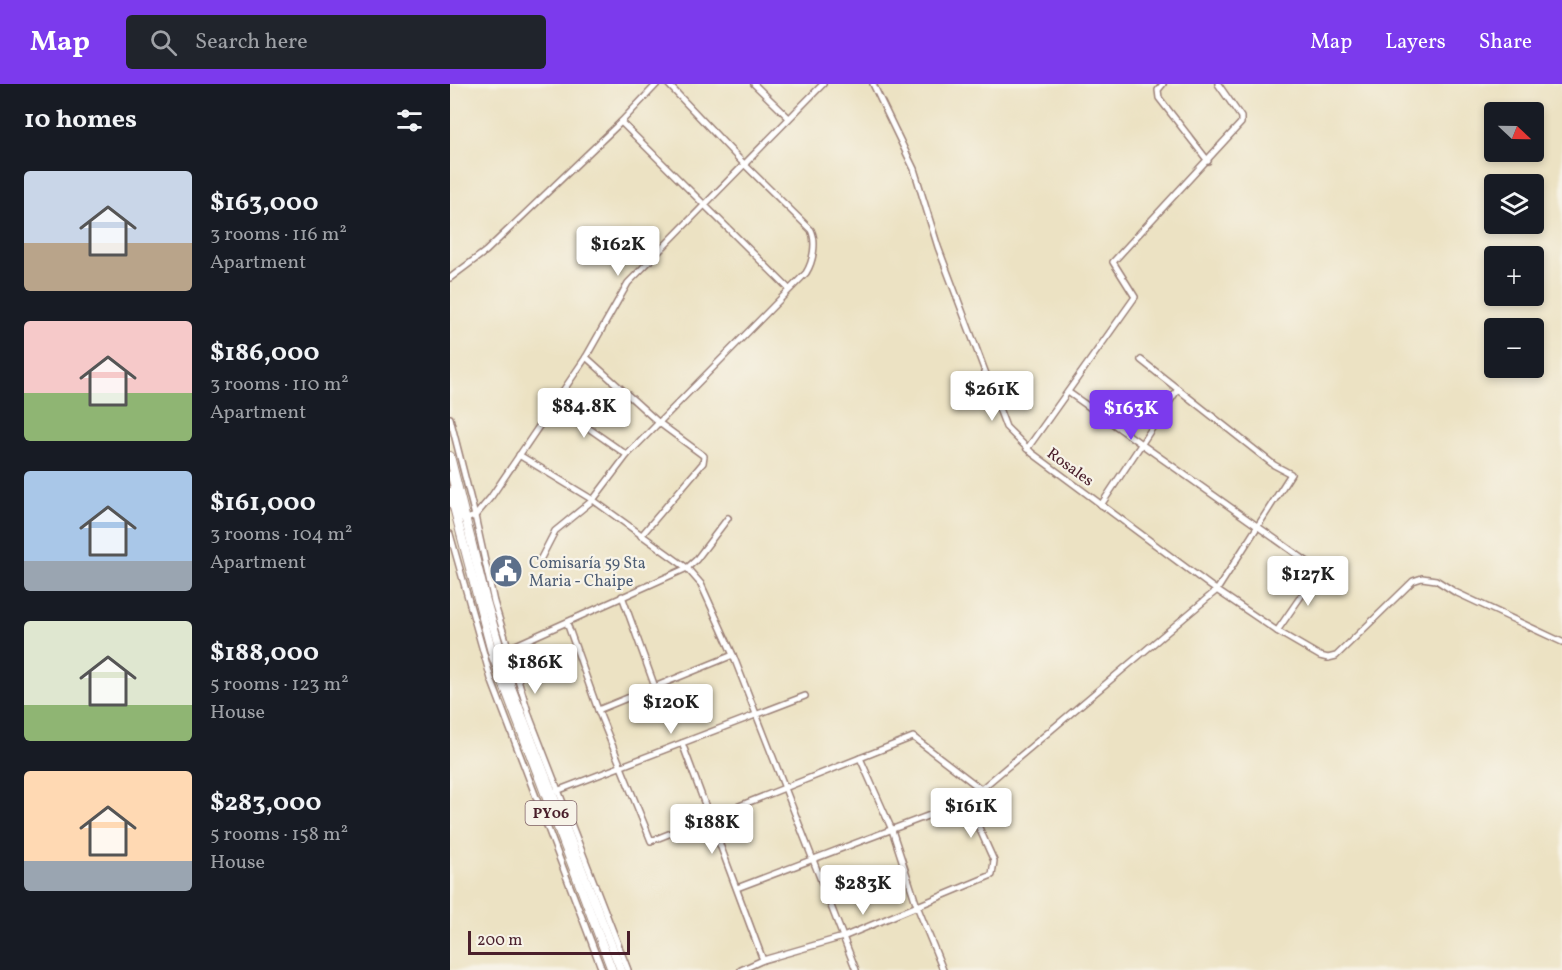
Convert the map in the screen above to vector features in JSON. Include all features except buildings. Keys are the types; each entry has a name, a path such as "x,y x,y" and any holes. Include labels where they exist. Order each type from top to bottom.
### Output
{"highway":[{"name":"PY06","path":"450,456 497,654"},
{"name":"PY06","path":"450,492 497,654 621,970"},
{"name":"PY06","path":"551,793 612,970"}],"street":[{"path":"450,278 486,251 621,122 657,84"},
{"path":"540,560 555,531 593,500 627,455 808,268 814,236 811,230 744,165 668,84"},
{"path":"754,84 789,118"},
{"path":"466,519 475,516 491,497 586,357 628,283 823,84"},
{"name":"Rosales","path":"873,84 914,169 938,247 1006,427 1027,449 1217,590 1277,631 1320,656 1328,658 1336,656 1413,581 1422,578 1436,580 1455,592 1562,642"},
{"path":"1163,84 1158,90 1159,98 1208,161"},
{"path":"1027,449 1135,297 1113,262 1239,127 1242,121 1218,84"},
{"path":"621,122 789,289"},
{"path":"586,357 658,422 702,453 705,460 641,536"},
{"path":"737,888 967,801 1217,590 1291,474 1274,465 1142,360"},
{"path":"1101,505 1178,390"},
{"path":"1068,392 1319,570 1277,631"},
{"path":"554,404 627,455"},
{"path":"450,418 494,602 497,654 491,679 602,970"},
{"path":"519,455 593,500 687,568 701,584 733,655 856,970"},
{"path":"450,474 462,523 470,533"},
{"path":"497,654 687,568 696,560 728,518"},
{"path":"450,534 497,654 530,718 551,793 628,970"},
{"path":"622,596 656,687"},
{"path":"567,623 598,710 651,841 913,737 981,789"},
{"path":"598,710 733,655"},
{"path":"551,793 805,696"},
{"path":"682,743 763,960"},
{"path":"860,758 892,830 917,906 943,970"},
{"path":"741,970 763,960 843,937 992,875 994,861 967,801"}],"place":[{"name":"Comisaría 59 Sta Maria - Chaipe","path":"506,571"}]}
